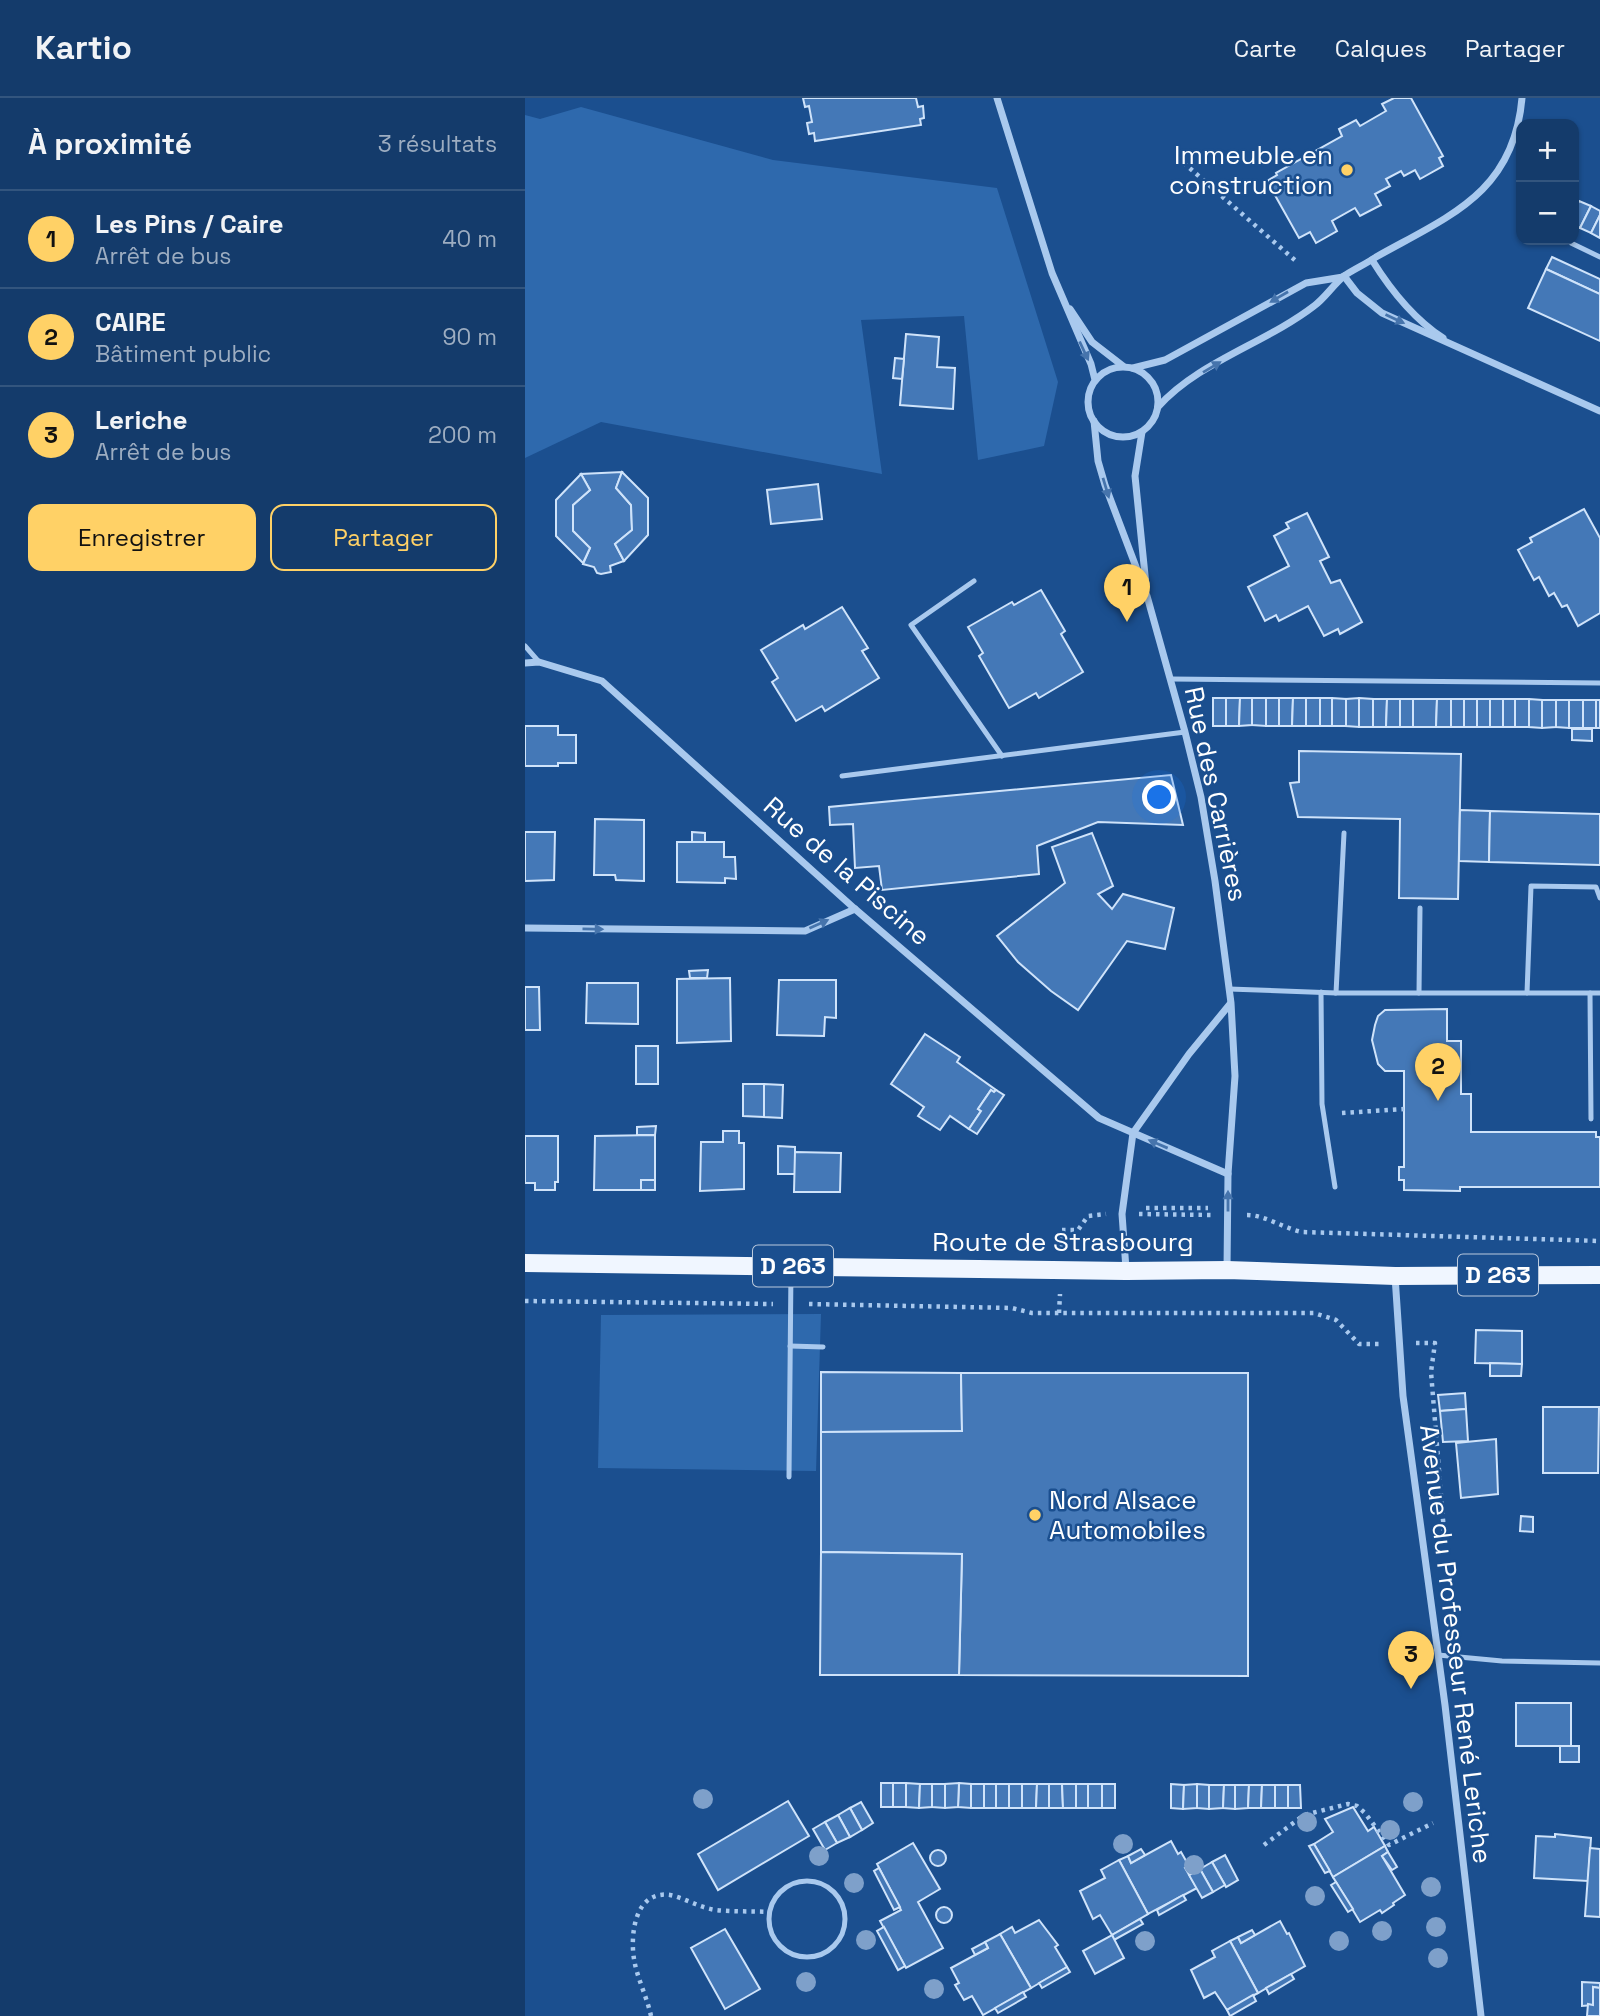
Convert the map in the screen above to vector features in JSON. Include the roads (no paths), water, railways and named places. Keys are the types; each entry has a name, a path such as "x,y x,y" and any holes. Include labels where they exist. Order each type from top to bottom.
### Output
{"main road":[{"name":"Route de Strasbourg","path":"525,1263 1227,1270 1395,1276 1600,1275"}],"street":[{"path":"997,98 1053,277 1091,364 1095,380"},
{"path":"1123,366 1102,373 1095,380 1087,400 1094,421 1110,434 1121,437 1142,432 1150,425 1158,407 1167,397 1315,306 1344,276 1459,210 1494,179 1510,150 1522,98"},
{"path":"1372,260 1401,299 1438,334 1461,350"},
{"path":"1344,276 1357,293 1382,313 1600,411"},
{"path":"1133,368 1165,360 1306,283 1344,276"},
{"path":"1053,277 1092,342 1123,366 1142,372 1155,387 1158,407"},
{"name":"Rue des Carrières","path":"1094,421 1098,461 1109,498 1147,596 1201,797 1231,1003 1235,1076 1228,1174 1227,1270"},
{"name":"Rue des Carrières","path":"1142,432 1137,461 1136,495 1147,596"},
{"name":"Rue de la Piscine","path":"525,663 539,662 602,681 855,909 1099,1118 1228,1174"},
{"path":"525,928 806,930 855,909"},
{"path":"1126,1271 1122,1214 1133,1133 1189,1054 1231,1003"},
{"name":"Avenue du Professeur René Leriche","path":"1395,1276 1403,1396 1438,1655 1481,2016"}],"lane":[{"path":"1575,245 1600,257"},
{"path":"974,581 911,625 1002,756"},
{"path":"525,646 539,662"},
{"path":"1171,679 1600,683"},
{"path":"842,776 1185,732"},
{"path":"1336,993 1344,833"},
{"path":"1527,993 1531,886 1595,887 1600,898"},
{"path":"1419,993 1420,908"},
{"path":"1229,989 1336,993 1600,993"},
{"path":"1321,992 1323,1114 1335,1187"},
{"path":"1590,993 1591,1119"},
{"path":"789,1476 791,1266"},
{"path":"790,1346 823,1347"},
{"path":"1438,1655 1502,1661 1600,1663"},
{"path":"806,1881 829,1888 839,1898 844,1909 845,1922 842,1935 835,1946 812,1957 799,1956 778,1944 772,1933 770,1912 775,1899 784,1889 806,1881"}],"place":[{"name":"Immeuble en construction","path":"1347,170"},
{"name":"Les Pins / Caire","path":"1127,622"},
{"name":"CAIRE","path":"1438,1101"},
{"name":"Nord Alsace Automobiles","path":"1035,1515"},
{"name":"Leriche","path":"1411,1689"}]}
